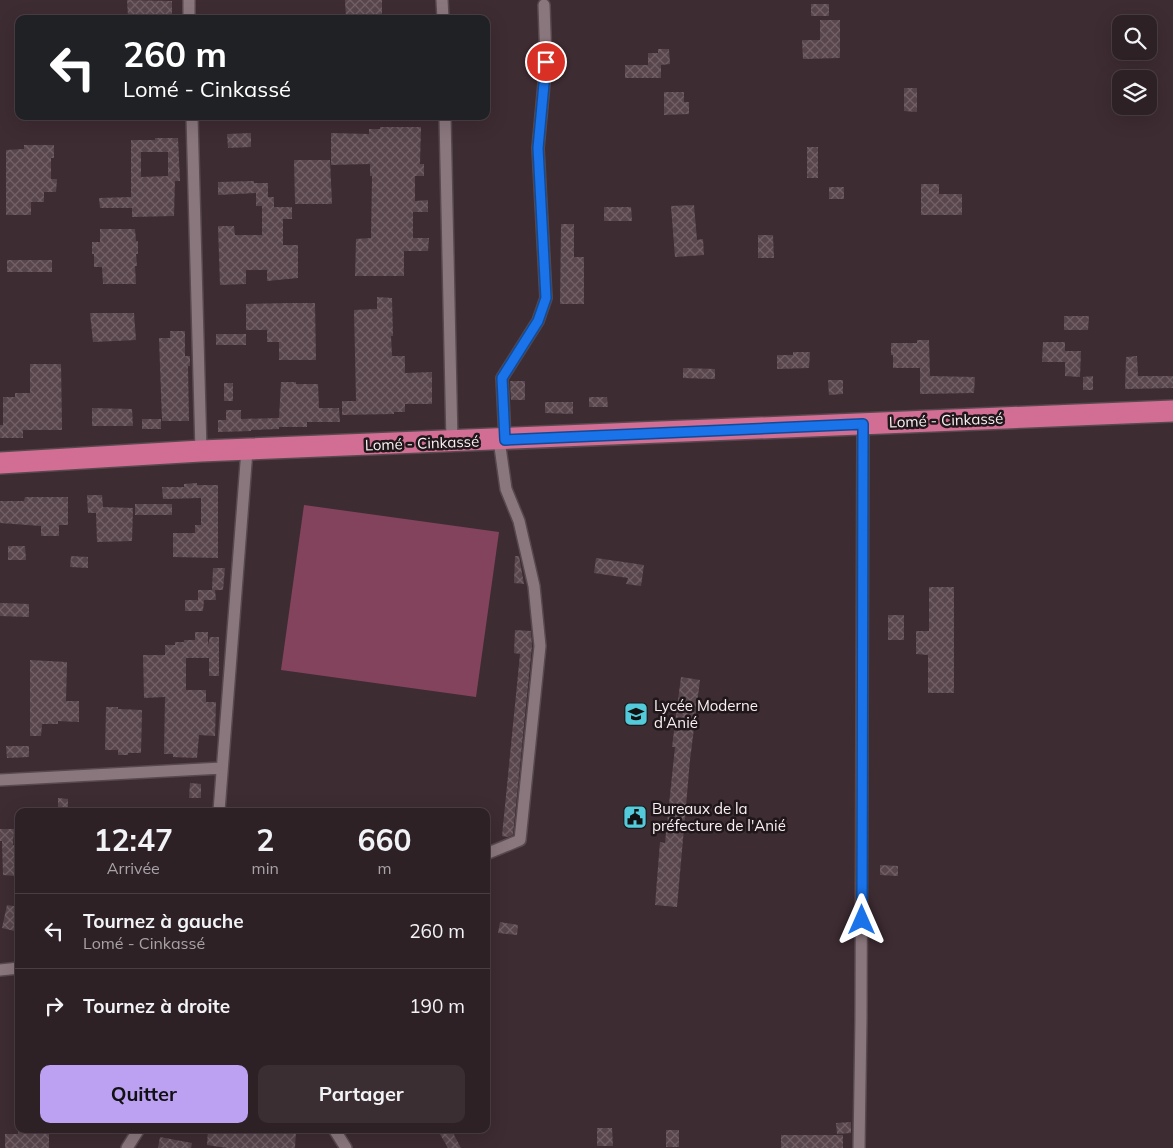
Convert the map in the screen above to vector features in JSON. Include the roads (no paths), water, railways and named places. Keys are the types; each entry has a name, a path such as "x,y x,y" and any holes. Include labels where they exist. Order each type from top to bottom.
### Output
{"highway":[{"name":"Lomé - Cinkassé","path":"0,463 201,451 502,440 1173,410"}],"street":[{"path":"188,0 189,15"},
{"path":"442,0 443,15"},
{"path":"490,852 520,840 540,646 534,586 518,521 506,488 502,440 502,378 538,321 546,298 538,148 546,62 544,5"},
{"path":"192,120 201,451"},
{"path":"445,120 452,442"},
{"path":"860,1148 863,424"},
{"path":"219,808 247,450"},
{"path":"0,780 222,768"},
{"path":"0,970 15,968"},
{"path":"127,1148 136,1133"},
{"path":"337,1133 346,1148"}],"place":[{"name":"Lycée Moderne d'Anié","path":"636,714"},
{"name":"Bureaux de la préfecture de l'Anié","path":"635,817"}]}
